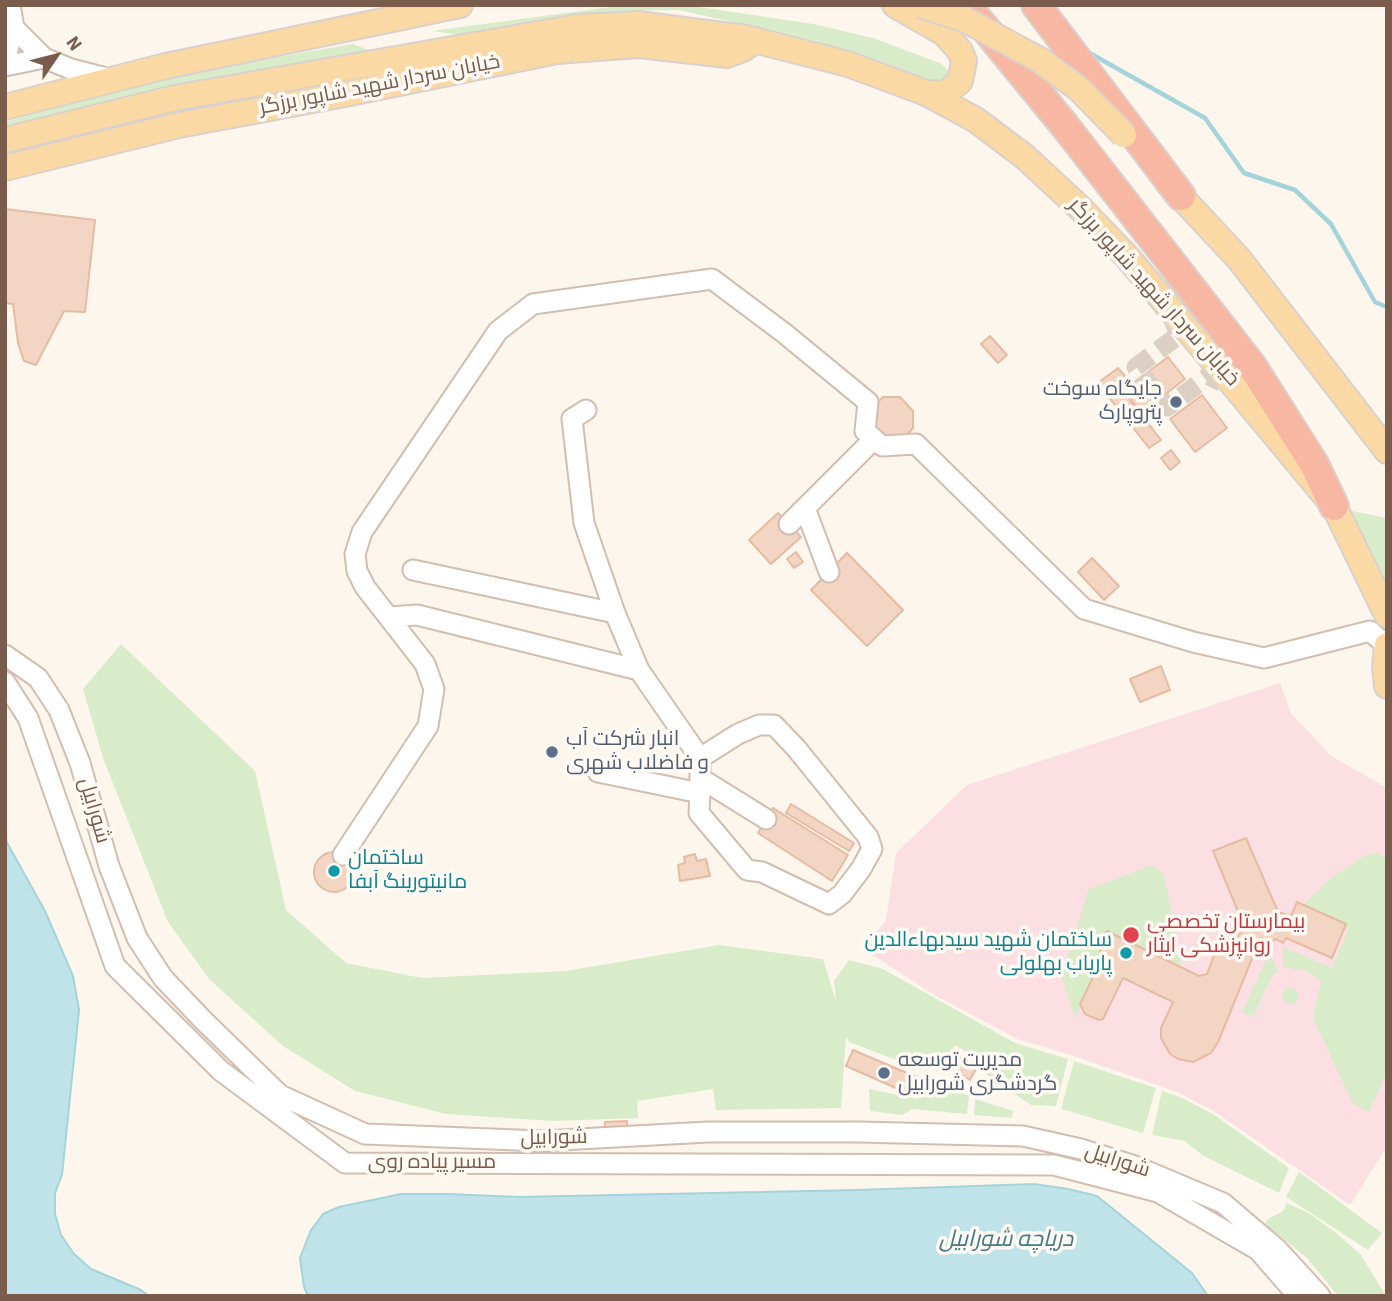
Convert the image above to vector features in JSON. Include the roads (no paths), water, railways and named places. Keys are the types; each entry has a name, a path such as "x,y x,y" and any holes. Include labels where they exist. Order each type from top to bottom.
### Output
{"highway":[{"path":"966,5 1065,126 1252,366 1314,464 1334,506"},
{"path":"1036,5 1181,196"}],"main road":[{"path":"5,107 110,79 460,5"},
{"path":"895,5 944,33 960,51 964,61 960,81 945,93 926,93"},
{"path":"920,5 964,19 1040,60 1079,89 1239,259 1387,451"},
{"name":"خیابان سردار شهید شاپور برزگر","path":"5,140 175,97 577,27 638,24 756,40 848,64 926,93 998,135 1080,208 1144,277 1334,506 1387,615"},
{"name":"خیابان سردار شهید شاپور برزگر","path":"5,168 179,125 557,51 639,45 727,55 743,50 756,40"},
{"path":"1387,646 1387,686"}],"street":[{"path":"5,60 14,28 10,5"},
{"path":"14,28 44,58 71,69 110,79"},
{"path":"5,66 44,58"},
{"path":"342,855 428,726 434,689 425,664 365,587 357,571 355,554 362,532 498,331 533,304 712,279 784,333 868,402 865,430 881,446 916,444 1084,609 1194,642 1264,658 1370,631 1387,646"},
{"path":"586,410 572,419 584,523 615,613 639,670 700,758 699,813 747,870 762,872 829,904 842,894 872,849 868,837 774,725 759,725 738,734 700,758"},
{"path":"789,524 874,439"},
{"path":"805,508 830,572"},
{"path":"413,570 615,613"},
{"path":"389,617 417,615 639,670"},
{"name":"شورابیل","path":"5,655 38,678 59,710 80,763 109,866 137,938 163,978 202,1020 281,1095 365,1134 542,1141 708,1132 1023,1136 1135,1166 1223,1203 1277,1249 1320,1296"},
{"name":"مسیر پیاده روی","path":"5,682 28,718 115,966 221,1071 345,1163 1054,1165 1158,1192 1258,1250 1298,1296"},
{"path":"598,772 700,786 766,820"}],"water":[{"path":"5,839 45,911 73,976 79,1010 62,1175 55,1193 55,1214 61,1235 74,1254 91,1269 149,1296 5,1296"},
{"name":"دریاچه شورابیل","path":"1034,1184 1097,1196 1192,1273 1208,1296 308,1296 300,1258 311,1230 323,1214 339,1207 401,1194 519,1197"}],"waterway":[{"path":"1086,51 1205,118 1244,173 1295,190 1331,224 1375,302 1387,307"}],"tunnel":[{"path":"1171,314 1179,335 1136,367 1167,407 1209,376 1232,387"}],"place":[{"name":"جایگاه سوخت پتروپارک","path":"1176,402"},
{"name":"انبار شرکت آب و فاضلاب شهری","path":"552,752"},
{"name":"ساختمان مانیتورینگ آبفا","path":"334,871"},
{"name":"بیمارستان تخصصی روانپزشکی ایثار","path":"1131,935"},
{"name":"ساختمان شهید سیدبهاءالدین پاریاب بهلولی","path":"1126,953"},
{"name":"مدیریت توسعه گردشگری شورابیل","path":"884,1073"}]}
